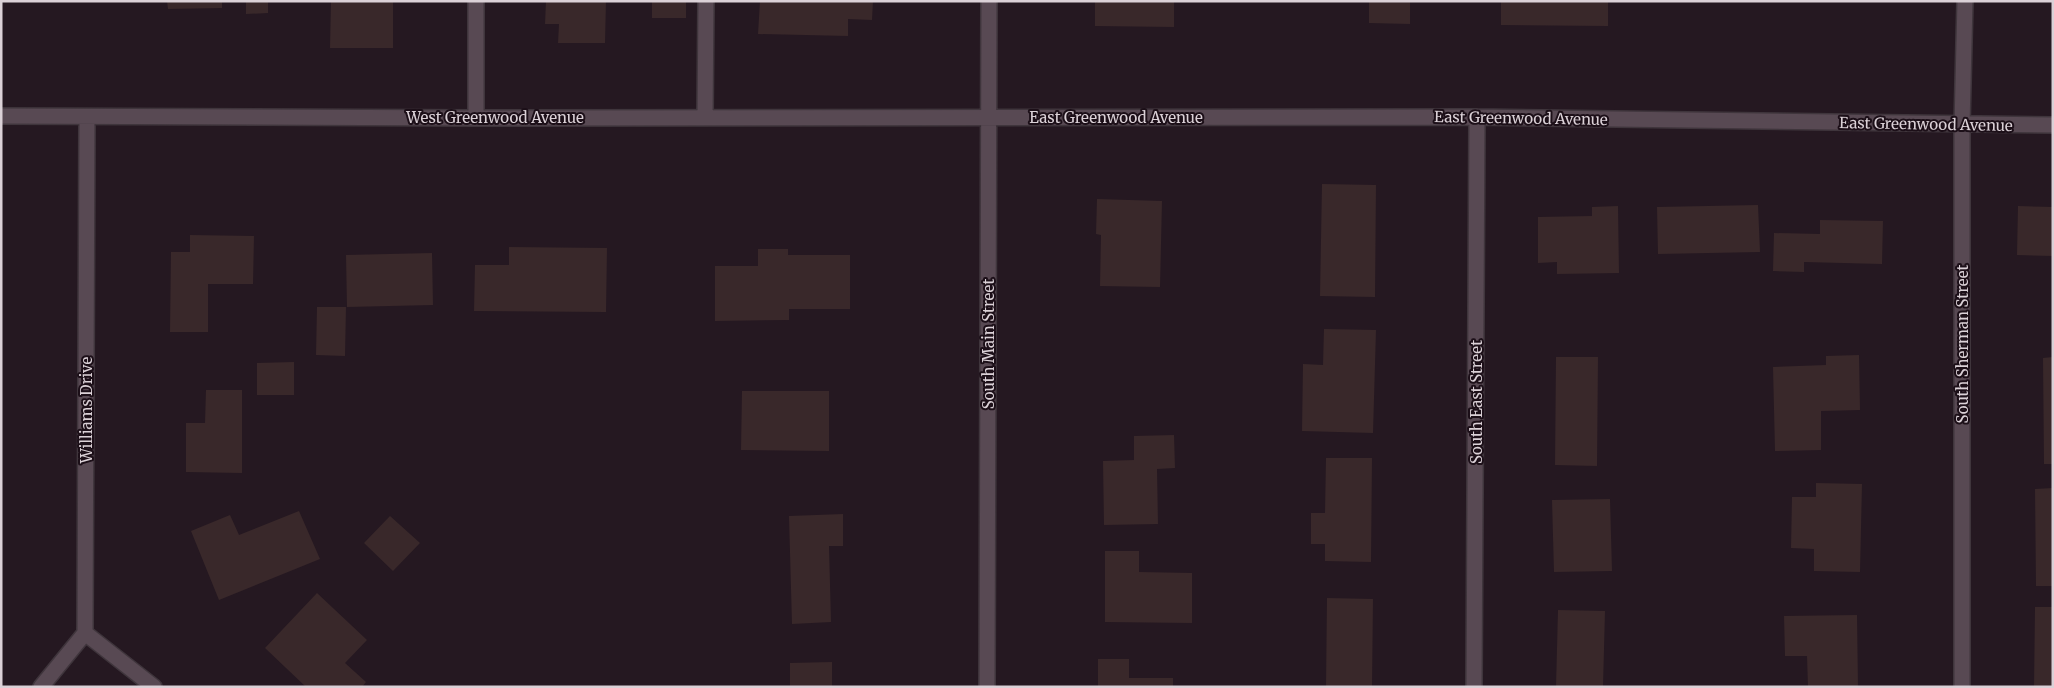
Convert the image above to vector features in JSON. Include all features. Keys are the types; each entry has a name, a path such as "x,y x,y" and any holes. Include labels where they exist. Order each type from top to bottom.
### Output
{"street":[{"path":"476,1 476,118"},
{"path":"705,117 706,1"},
{"name":"South Main Street","path":"987,687 989,1"},
{"name":"South Sherman Street","path":"1962,687 1962,125 1965,1"},
{"name":"West Greenwood Avenue","path":"1,116 476,118 988,117"},
{"name":"Williams Drive","path":"86,634 87,117"},
{"name":"East Greenwood Avenue","path":"988,117 1477,117 2053,125"},
{"name":"South East Street","path":"1474,687 1477,117"},
{"path":"41,687 86,634 154,687"}],"building":[{"path":"167,1 222,1 222,8 168,9"},
{"path":"246,1 268,1 268,13 246,14"},
{"path":"331,1 393,1 393,48 330,48"},
{"path":"546,1 606,1 605,43 558,43 559,24 545,24"},
{"path":"652,1 686,1 686,18 652,18"},
{"path":"760,1 873,1 872,20 848,19 848,36 758,34"},
{"path":"1095,1 1174,1 1174,27 1095,26"},
{"path":"1369,1 1410,1 1410,24 1369,23"},
{"path":"1501,1 1608,1 1608,26 1501,25"},
{"path":"1322,184 1376,185 1375,297 1320,296"},
{"path":"1097,199 1162,201 1160,287 1100,286 1101,235 1096,234"},
{"path":"1758,205 1760,252 1658,254 1657,207"},
{"path":"1618,206 1619,273 1557,274 1557,262 1538,263 1538,217 1592,216 1592,207"},
{"path":"2018,206 2053,207 2053,256 2017,255"},
{"path":"1820,220 1883,221 1882,264 1804,262 1804,272 1773,271 1774,233 1820,234"},
{"path":"190,235 254,236 253,284 208,284 208,332 170,332 171,252 190,252"},
{"path":"509,247 607,248 606,312 474,311 475,265 509,265"},
{"path":"758,249 788,249 788,255 850,255 850,309 789,309 789,320 715,321 715,266 758,266"},
{"path":"432,253 433,305 347,307 346,255"},
{"path":"317,307 346,307 345,356 316,355"},
{"path":"1324,329 1376,330 1373,433 1302,431 1303,364 1323,365"},
{"path":"1859,355 1860,410 1821,411 1821,450 1775,451 1773,367 1826,365 1826,356"},
{"path":"1556,357 1598,357 1597,466 1555,465"},
{"path":"2053,357 2053,464 2044,464 2043,358"},
{"path":"294,362 294,395 257,395 257,363"},
{"path":"206,390 242,390 242,473 186,472 186,423 205,423"},
{"path":"742,391 829,391 829,451 741,450"},
{"path":"1174,435 1175,468 1157,469 1158,524 1104,525 1103,461 1134,460 1134,436"},
{"path":"1326,458 1372,458 1371,562 1325,561 1325,544 1311,544 1311,513 1325,513"},
{"path":"1816,483 1862,484 1860,572 1814,571 1814,549 1791,548 1792,497 1816,497"},
{"path":"2053,488 2053,586 2036,586 2035,489"},
{"path":"1610,499 1612,571 1554,572 1552,500"},
{"path":"299,511 320,559 219,600 191,531 230,515 239,535"},
{"path":"843,514 843,546 829,546 831,622 792,624 789,516"},
{"path":"390,516 420,543 393,571 364,543"},
{"path":"1105,551 1139,551 1139,572 1192,573 1192,623 1105,622"},
{"path":"317,593 367,640 345,663 366,682 362,687 306,687 265,648"},
{"path":"1327,598 1373,599 1372,687 1326,687"},
{"path":"2035,607 2053,607 2053,687 2034,687"},
{"path":"1558,610 1605,611 1603,687 1556,687"},
{"path":"1857,615 1858,687 1808,687 1807,656 1785,656 1784,616"},
{"path":"1098,659 1129,659 1129,678 1173,678 1173,687 1098,687"},
{"path":"832,662 832,687 790,687 790,663"}]}
